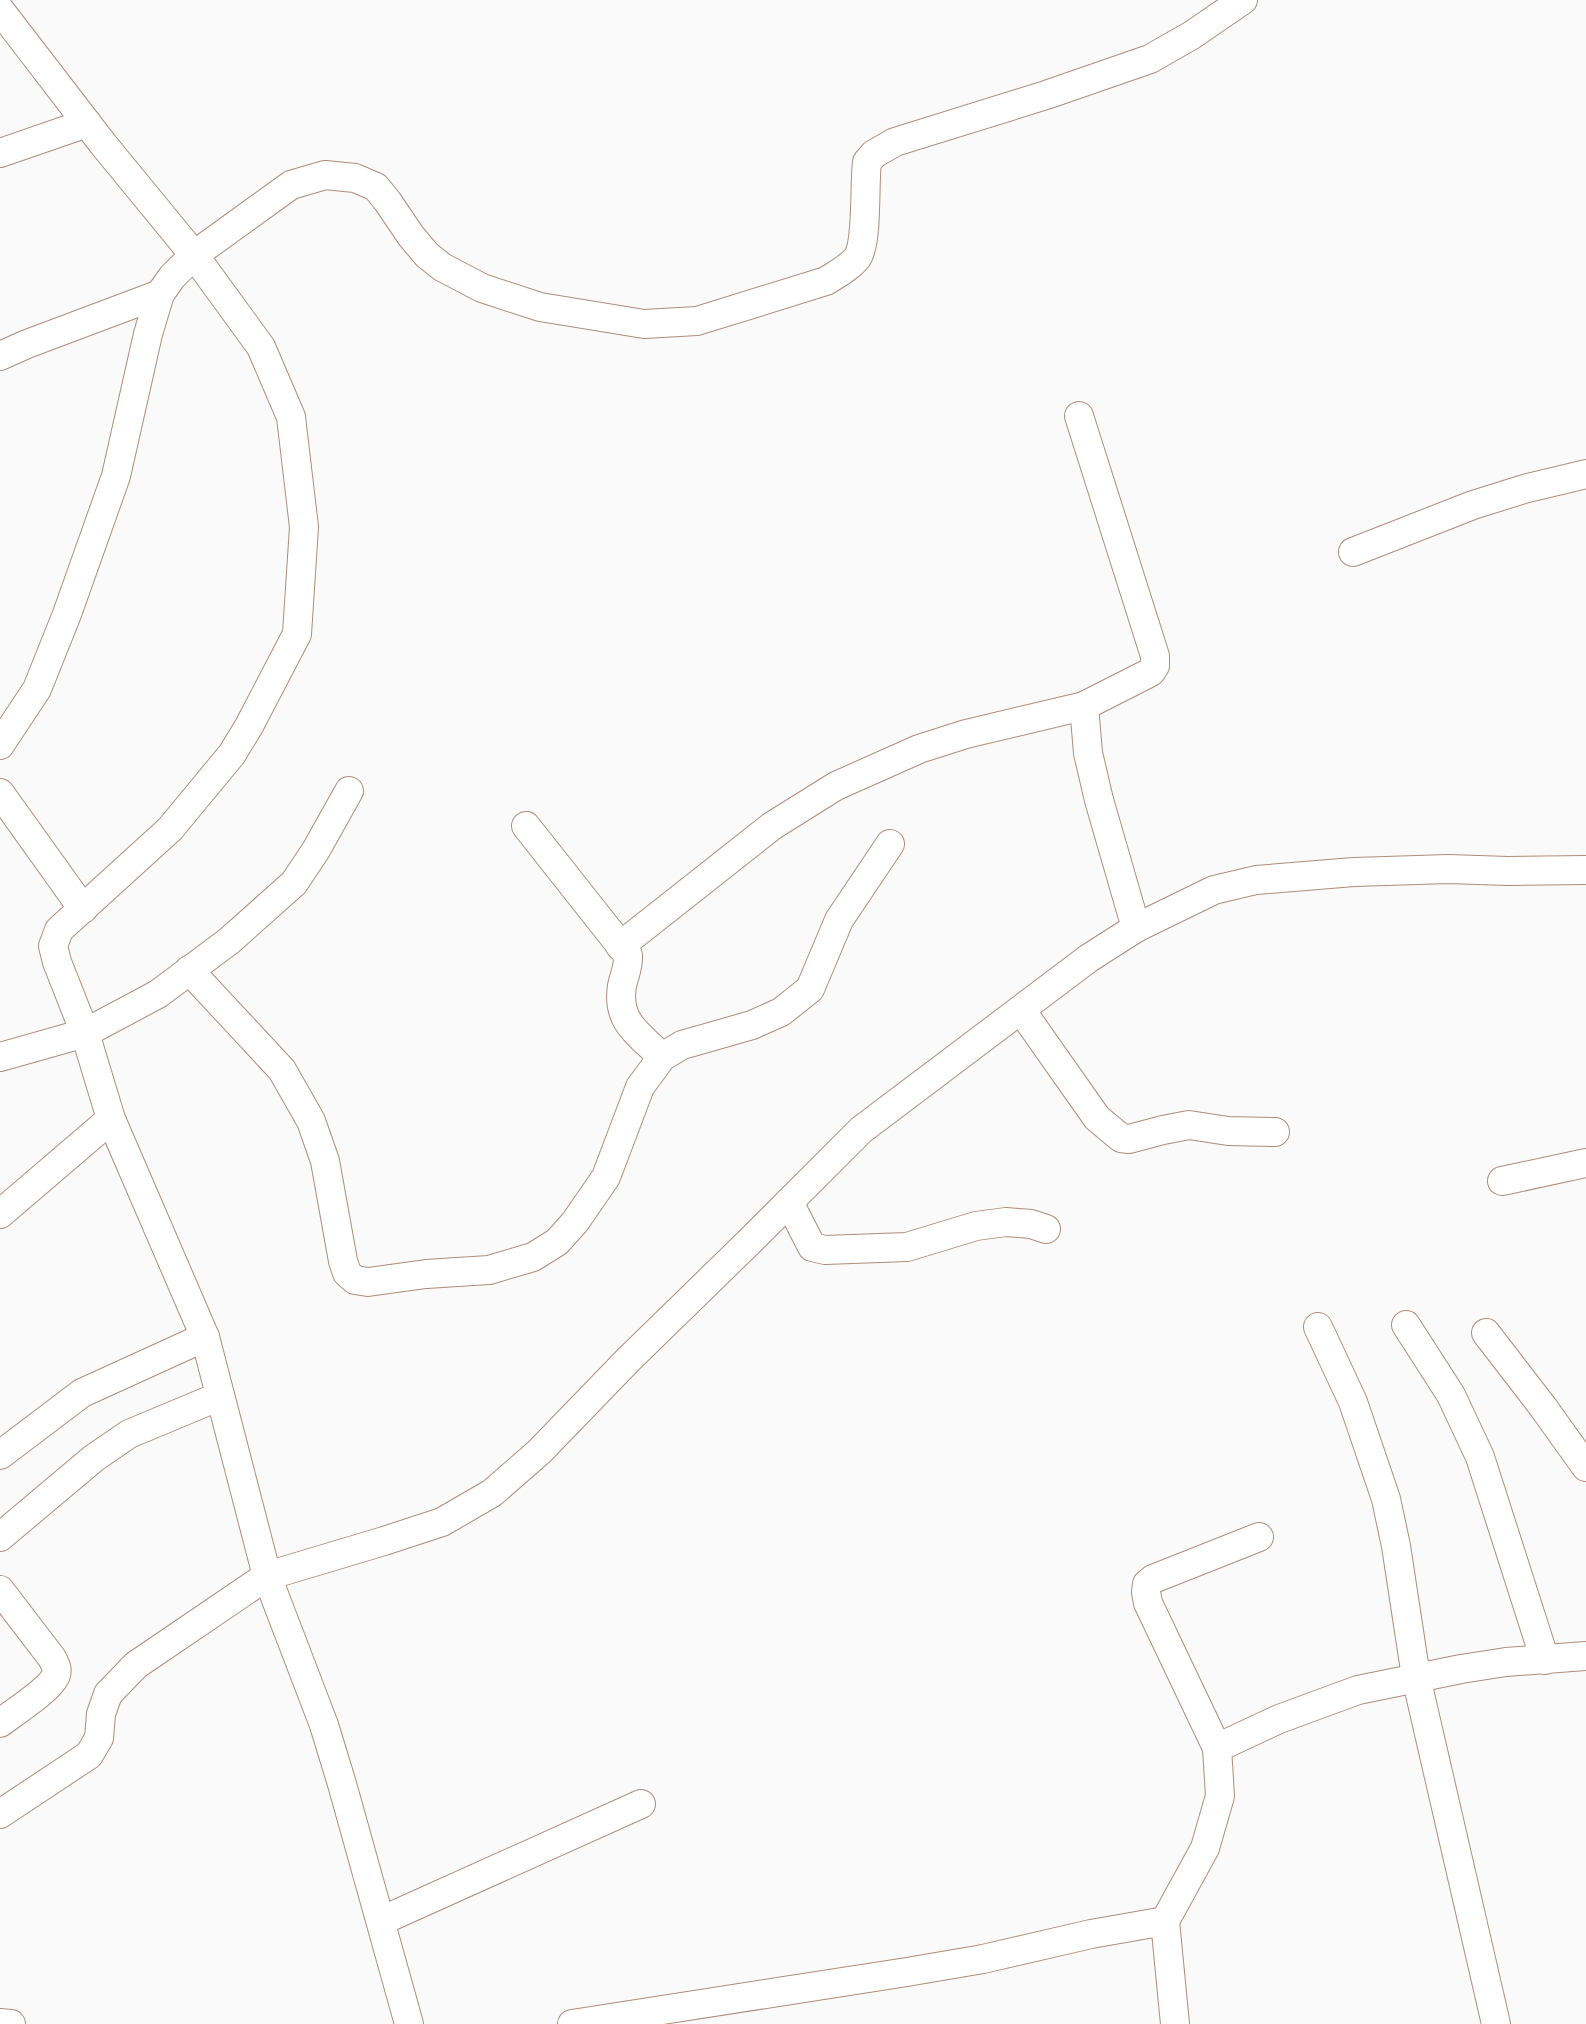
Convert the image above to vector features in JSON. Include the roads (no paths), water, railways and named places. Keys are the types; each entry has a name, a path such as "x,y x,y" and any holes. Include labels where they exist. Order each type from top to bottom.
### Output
{"street":[{"path":"0,745 37,689 74,596 116,476 148,334 160,294 172,277 194,255 291,185 325,175 355,178 376,187 427,255 442,267 482,288 540,307 644,324 697,320 826,281 843,271 858,256 863,232 867,162 874,154 895,142 1046,95 1150,59 1192,36 1242,0"},
{"path":"0,10 87,123 194,255 261,347 291,417 304,527 297,634 269,691 232,754 170,829 59,930 53,946 57,962 85,1033 111,1120 205,1337 267,1576 324,1724 409,2024"},
{"path":"0,154 87,123"},
{"path":"0,356 160,294"},
{"path":"620,946 772,826 836,786 919,749 966,734 1084,706 1151,672 1155,666 1155,656 1079,416"},
{"path":"1353,552 1473,505 1524,489 1586,474"},
{"path":"1084,706 1088,753 1099,800 1136,928"},
{"path":"0,1057 85,1033 158,994 229,941 294,883 316,850 349,791"},
{"path":"0,793 83,909"},
{"path":"526,826 628,956 629,963 624,974 621,1008 627,1023 662,1057"},
{"path":"189,970 282,1070 311,1121 325,1161 343,1261 347,1273 355,1280 368,1282 426,1274 489,1270 533,1257 557,1242 575,1222 606,1177 640,1087 662,1057 682,1045 752,1024 781,1012 810,989 839,920 890,844"},
{"path":"0,1814 89,1755 99,1738 101,1714 108,1694 136,1665 267,1576 442,1522 492,1493 539,1452 641,1346 861,1130 1089,958 1136,928 1214,890 1256,880 1354,872 1448,869 1508,871 1586,870"},
{"path":"1021,1010 1097,1118 1121,1138 1129,1139 1189,1125 1228,1131 1275,1132"},
{"path":"0,1214 111,1120"},
{"path":"1502,1181 1586,1162"},
{"path":"789,1202 812,1247 826,1250 907,1247 976,1226 1006,1222 1031,1224 1046,1229"},
{"path":"1406,1325 1451,1395 1480,1457 1545,1660"},
{"path":"1318,1327 1353,1402 1386,1499 1396,1546 1416,1677 1496,2024"},
{"path":"1486,1334 1543,1407 1586,1467"},
{"path":"0,1455 82,1394 205,1337"},
{"path":"0,1537 94,1458 130,1434 220,1396"},
{"path":"1175,2024 1165,1921 1205,1848 1220,1796 1217,1748 1148,1603 1147,1584 1153,1579 1259,1537"},
{"path":"0,1590 52,1658 57,1670 55,1678 0,1723"},
{"path":"1217,1748 1279,1719 1358,1690 1416,1677 1497,1664 1586,1656"},
{"path":"381,1921 641,1804"},
{"path":"572,2024 916,1971 983,1959 1091,1934 1165,1921"},
{"path":"0,2023 11,2024"}]}
